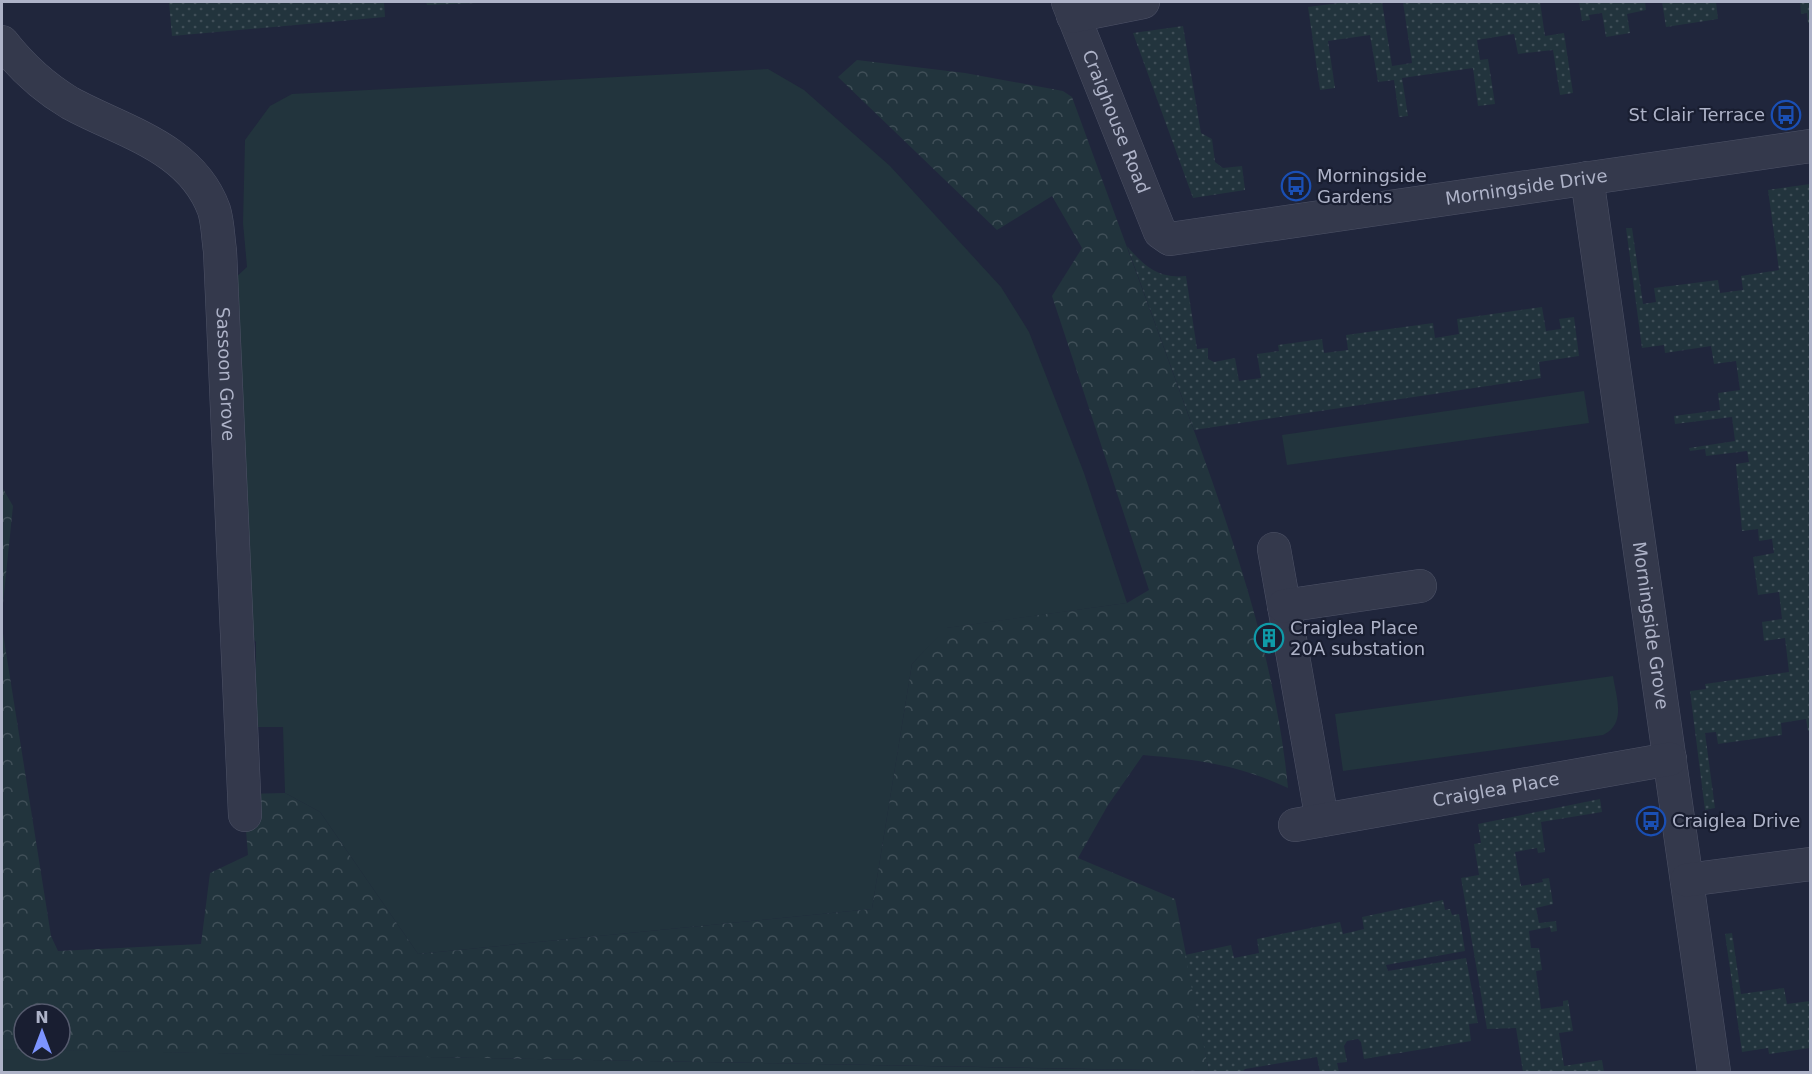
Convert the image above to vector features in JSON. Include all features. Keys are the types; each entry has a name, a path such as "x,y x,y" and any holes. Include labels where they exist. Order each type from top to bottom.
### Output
{"street":[{"path":"1070,9 1143,2"},
{"name":"Craighouse Road","path":"1070,9 1160,232 1170,239"},
{"name":"Sassoon Grove","path":"2,42 17,62 68,101 150,140 179,160 201,185 214,211 220,251 245,815"},
{"name":"Morningside Drive","path":"1170,239 1810,146"},
{"name":"Morningside Grove","path":"1587,178 1714,1072"},
{"name":"Craiglea Place","path":"1274,549 1284,606 1308,823 1670,759"},
{"path":"1284,606 1420,586"},
{"path":"1686,880 1810,864"}],"green space":[{"path":"169,2 384,2 385,17 172,36"},
{"path":"426,2 504,2 427,5"},
{"path":"1347,2 1382,2 1392,66 1412,63 1403,2 1540,2 1545,36 1564,33 1573,93 1560,95 1553,50 1518,54 1514,34 1477,40 1480,60 1488,59 1495,104 1478,106 1473,68 1402,78 1408,116 1399,117 1394,80 1378,82 1370,35 1328,41 1335,88 1320,90 1308,7"},
{"path":"1579,2 1645,2 1646,10 1627,14 1630,33 1606,37 1602,13 1589,15 1590,20 1582,21"},
{"path":"1662,2 1716,2 1718,19 1666,27"},
{"path":"1800,2 1810,2 1810,23 1808,23 1807,13 1801,14"},
{"path":"1183,26 1201,133 1212,139 1215,162 1223,168 1242,166 1245,190 1193,198 1133,33"},
{"path":"857,60 965,73 1063,91 1072,97 1216,491 1261,638 1282,738 1288,788 1251,773 1217,764 1143,755 1108,805 1078,858 1175,899 1209,1071 72,1051 72,1002 12,1002 12,1049 2,1049 2,627 51,936 58,951 201,944 210,873 248,855 243,794 285,793 320,812 418,954 872,909 912,664 946,628 1127,603 1149,590 1052,296 1082,248 1052,196 997,230 838,77"},
{"path":"768,69 804,90 890,166 1001,287 1029,332 1084,473 1127,603 947,628 912,664 872,909 418,954 320,812 285,793 283,727 255,727 256,642 248,633 234,279 247,267 243,223 245,140 270,106 292,94"},
{"path":"1810,184 1810,731 1808,731 1806,719 1781,723 1782,735 1718,744 1716,732 1705,733 1715,808 1705,810 1690,691 1706,689 1705,684 1789,672 1785,638 1764,641 1762,622 1782,619 1779,592 1758,595 1753,557 1774,553 1772,539 1759,541 1758,529 1742,531 1736,464 1749,462 1747,451 1706,456 1705,449 1690,451 1689,448 1735,441 1732,417 1675,424 1674,416 1720,410 1718,393 1740,390 1736,361 1714,364 1711,346 1665,353 1664,345 1642,348 1626,228 1632,228 1643,304 1656,302 1654,288 1718,280 1720,293 1743,290 1741,276 1779,270 1768,190"},
{"path":"1127,246 1152,270 1167,275 1186,276 1197,349 1208,348 1208,359 1214,362 1235,358 1239,381 1261,378 1257,354 1279,351 1278,345 1322,339 1324,353 1348,350 1346,335 1433,323 1435,338 1459,334 1457,319 1542,307 1546,331 1561,329 1559,319 1574,317 1579,356 1539,362 1541,378 1194,430"},
{"path":"1584,391 1589,423 1287,465 1282,435"},
{"path":"2,487 13,506 2,613"},
{"path":"1613,676 1618,717 1610,730 1603,735 1343,771 1335,714"},
{"path":"1600,799 1602,812 1541,822 1545,852 1538,853 1537,848 1515,852 1521,886 1543,882 1542,879 1549,878 1553,904 1536,908 1539,923 1556,921 1557,931 1551,932 1550,927 1529,931 1531,948 1539,948 1542,970 1536,971 1541,1009 1563,1006 1563,1001 1568,1000 1573,1031 1559,1033 1564,1066 1602,1060 1604,1072 1523,1072 1516,1028 1487,1029 1461,878 1479,875 1474,844 1481,843 1478,824"},
{"path":"1443,900 1445,910 1450,909 1452,915 1459,914 1465,951 1386,965 1388,971 1466,958 1478,1023 1469,1024 1471,1041 1364,1059 1361,1042 1358,1039 1347,1041 1344,1046 1347,1062 1337,1063 1339,1072 1320,1072 1317,1057 1245,1069 1242,1072 1209,1071 1185,955 1231,945 1234,958 1259,953 1257,939 1340,922 1343,934 1364,929 1362,917"},
{"path":"1732,933 1741,994 1784,988 1787,1004 1810,1001 1810,1048 1769,1054 1768,1048 1742,1052 1725,934"},
{"path":"2,1049 12,1049 12,1062 72,1062 72,1050 1243,1072 2,1072"}],"place":[{"name":"St Clair Terrace","path":"1786,115"},
{"name":"Morningside Gardens","path":"1296,186"},
{"name":"Craiglea Place 20A substation","path":"1269,638"},
{"name":"Craiglea Drive","path":"1651,821"}]}
